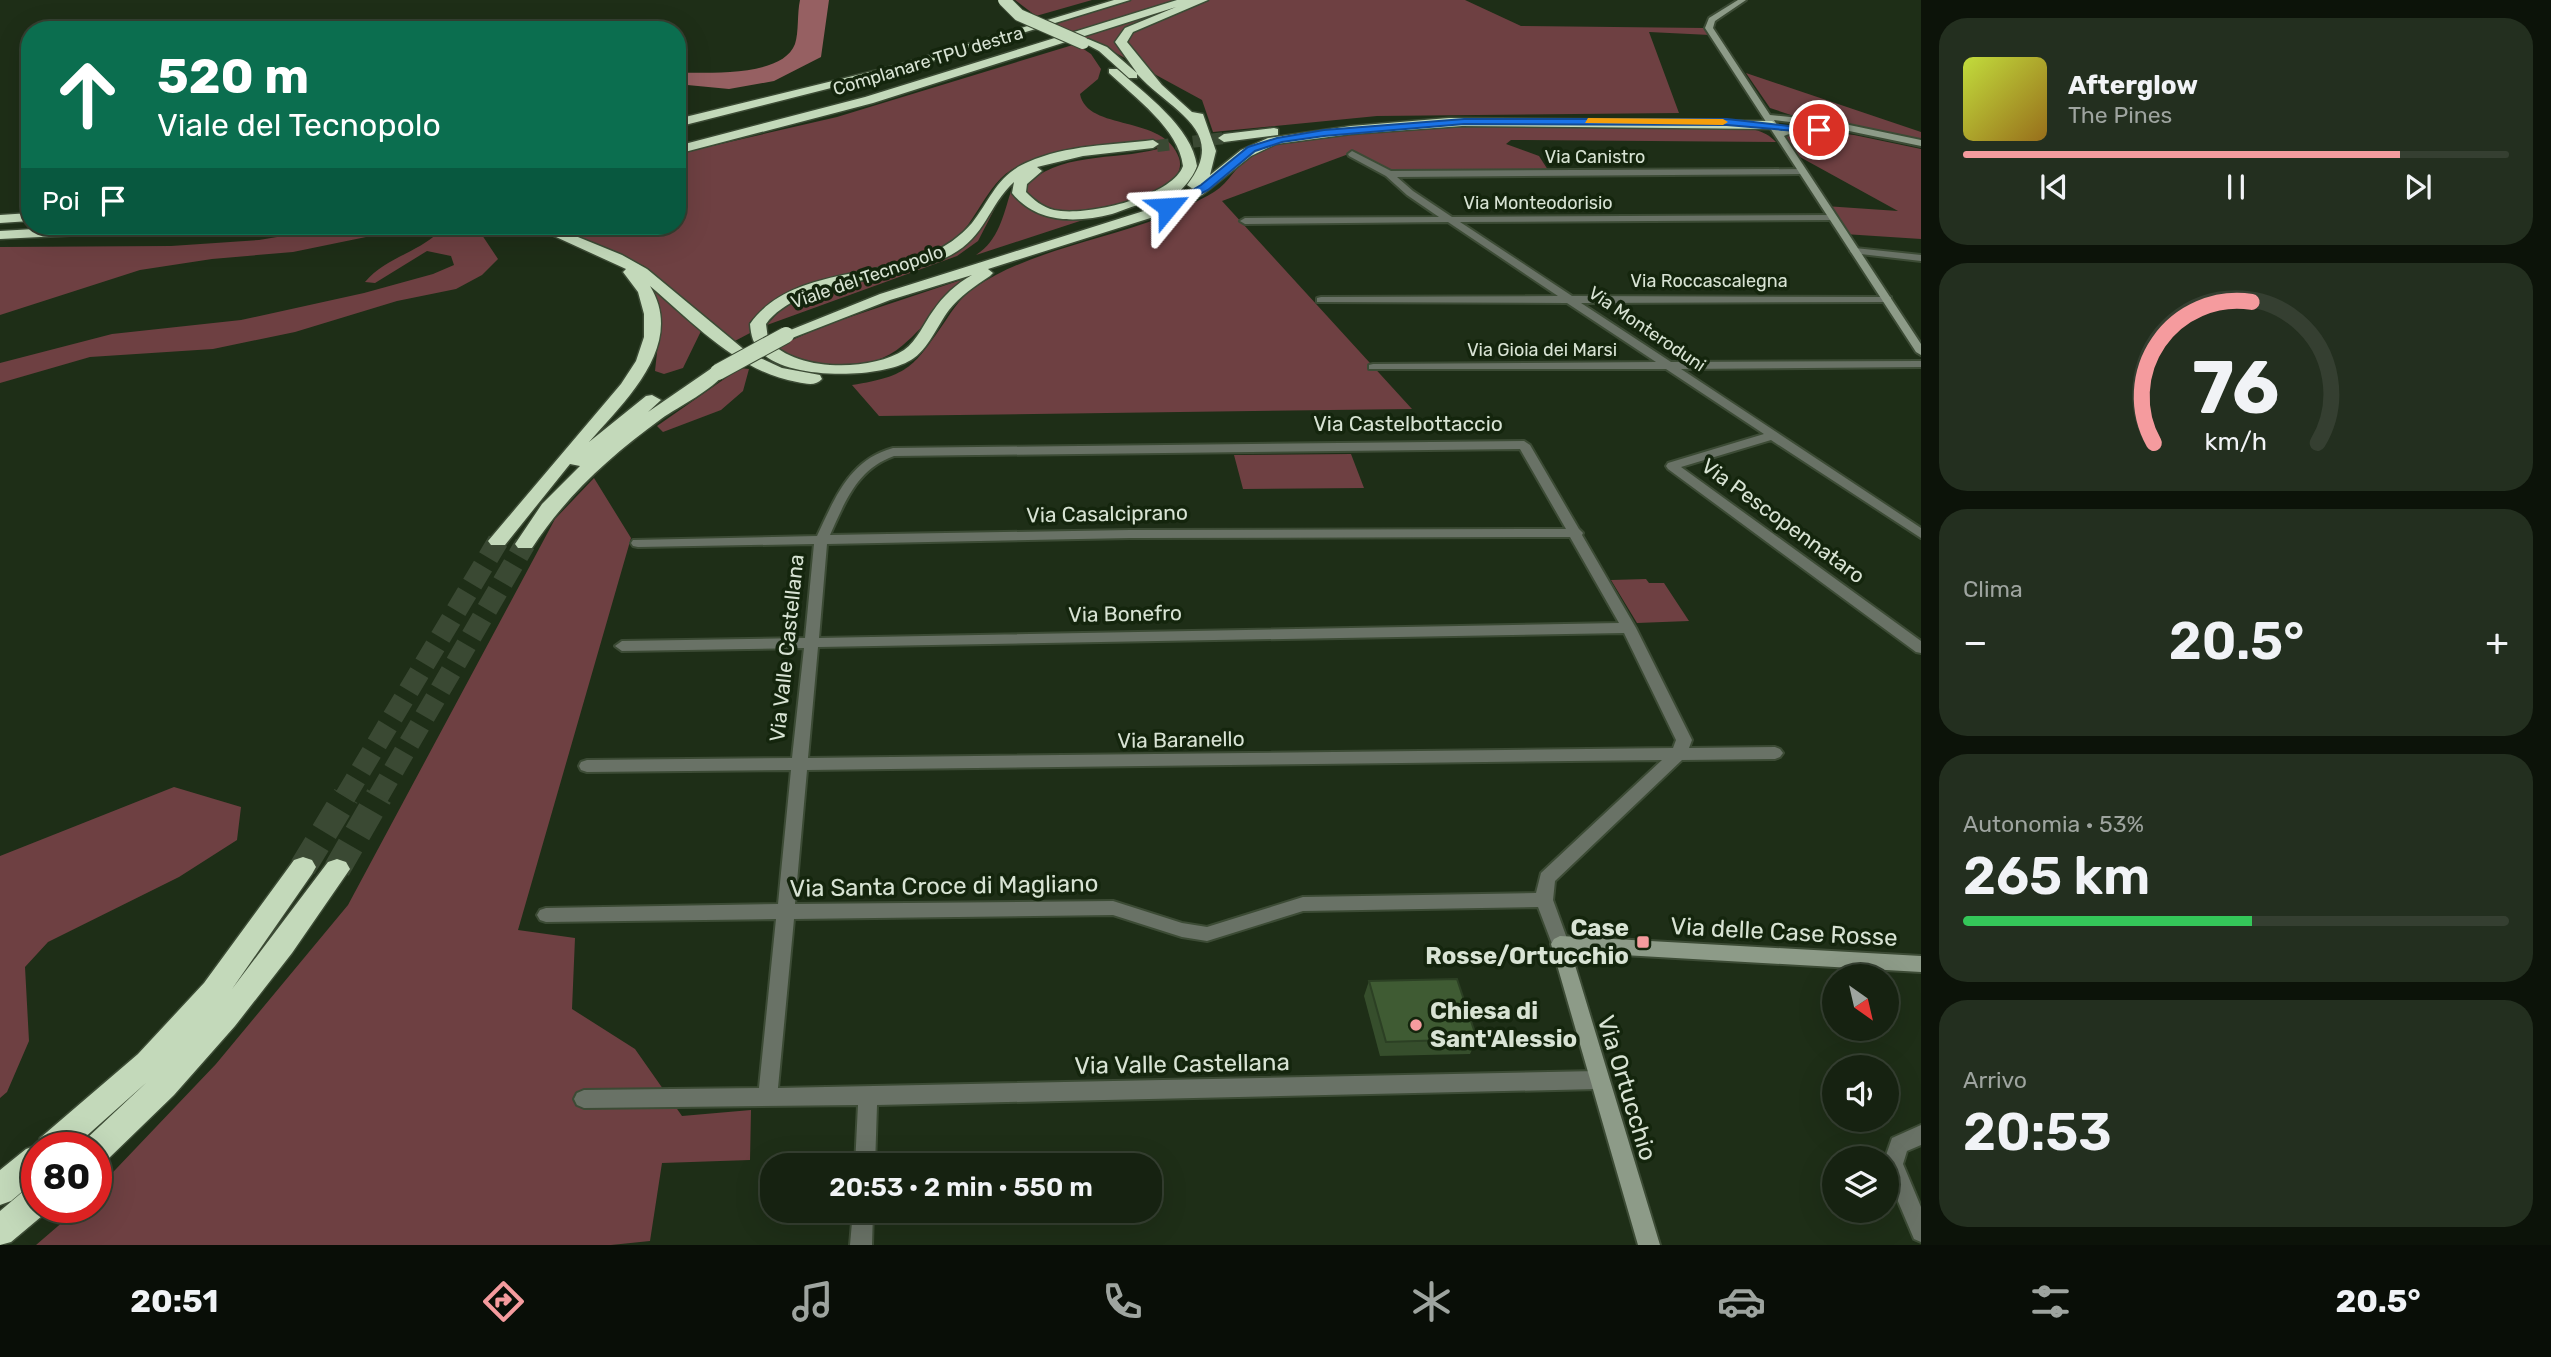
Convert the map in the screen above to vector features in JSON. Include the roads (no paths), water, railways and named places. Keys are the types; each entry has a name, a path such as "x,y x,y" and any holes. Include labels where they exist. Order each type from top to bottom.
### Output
{"highway":[{"path":"910,280 1106,219 1150,202 1172,189 1188,171 1191,160 1176,136 1119,91 1113,71 1086,42 1026,19 1004,0"},
{"path":"1011,0 1027,15 1114,58 1211,149"},
{"path":"847,81 1098,0"},
{"path":"686,121 847,81 1125,0"},
{"path":"686,134 854,90 1149,0"},
{"path":"686,140 858,94 1163,0"},
{"name":"Complanare TPU destra","path":"686,148 783,125 869,100 1188,0"},
{"path":"1168,207 1204,174 1211,161 1211,149 1202,127 1134,62 1121,42 1129,30 1203,0"},
{"path":"1770,121 1727,118 1336,125 1221,136 1378,118 1727,118 1770,121"},
{"path":"1168,207 1205,187 1246,153 1273,141 1351,130 1464,122"},
{"path":"914,351 870,367 837,370 794,363 764,346 758,324 768,311 807,291 909,265 950,248 975,229 990,198 1011,176 1030,166 1055,158 1155,145 1051,164 1025,177 1020,182 1019,192 1039,208 1080,215 1119,208 1172,189"},
{"path":"910,280 964,255 984,241 999,214 1011,176"},
{"name":"Viale del Tecnopolo","path":"525,544 549,508 636,430 714,367 764,346 781,331 1042,250 1168,207"},
{"path":"0,219 21,218"},
{"path":"0,225 21,224"},
{"path":"0,235 21,234"},
{"path":"561,235 617,258 657,283 741,355 776,373 819,380 860,377 886,368 914,351 945,304 965,285 988,271 1042,250"},
{"path":"498,541 525,505 613,404 644,361 652,338 650,297 637,277 617,258"},
{"name":"Viale del Tecnopolo","path":"525,505 621,423 714,367 819,309 910,280"},
{"path":"69,1132 148,1063 214,992 303,867"},
{"path":"112,1134 225,1021 284,947 337,869"},
{"path":"0,1190 21,1172"},
{"path":"0,1231 21,1213"}],"street":[{"path":"1743,0 1712,20 1709,28 1921,352"},
{"path":"1770,121 1793,119 1921,143"},
{"path":"1770,121 1790,130 1819,130 1921,149"},
{"name":"Via Monteroduni","path":"1352,154 1389,174 1410,192 1921,534"},
{"name":"Via Canistro","path":"1389,174 1802,171"},
{"name":"Via Monteodorisio","path":"1245,222 1832,216"},
{"path":"1855,251 1921,258"},
{"name":"Via Roccascalegna","path":"1321,300 1887,299"},
{"name":"Via Gioia dei Marsi","path":"1373,368 1921,364"},
{"name":"Via Pescopennataro","path":"1774,435 1672,466 1921,648"},
{"name":"Via Castelbottaccio","path":"821,540 855,474 879,456 914,450 1524,445 1577,533 1684,736 1684,746 1679,753"},
{"name":"Via Casalciprano","path":"638,543 1130,534 1577,533"},
{"name":"Via Valle Castellana","path":"768,1095 821,540"},
{"name":"Via Bonefro","path":"622,646 1167,634 1629,628"},
{"path":"1560,944 1544,900 1548,878 1679,753"},
{"name":"Via Baranello","path":"587,766 798,766 1775,753"},
{"name":"Via Santa Croce di Magliano","path":"547,915 1108,908 1182,930 1206,934 1303,904 1544,900"},
{"name":"Via delle Case Rosse","path":"1560,944 1921,964"},
{"name":"Via Ortucchio","path":"1560,944 1598,1080 1649,1245"},
{"name":"Via Valle Castellana","path":"584,1099 868,1096 1598,1080"},
{"path":"866,1153 868,1096"},
{"path":"1921,1135 1903,1141 1894,1153 1893,1164 1921,1232"},
{"path":"861,1245 862,1223"}],"tunnel":[{"path":"1157,146 1224,138"},
{"path":"345,797 498,541"},
{"path":"378,797 525,544"},
{"path":"303,867 346,796"},
{"path":"337,869 379,796"}],"place":[{"name":"Case Rosse/Ortucchio","path":"1643,942"},
{"name":"Chiesa di Sant'Alessio","path":"1416,1025"}]}
